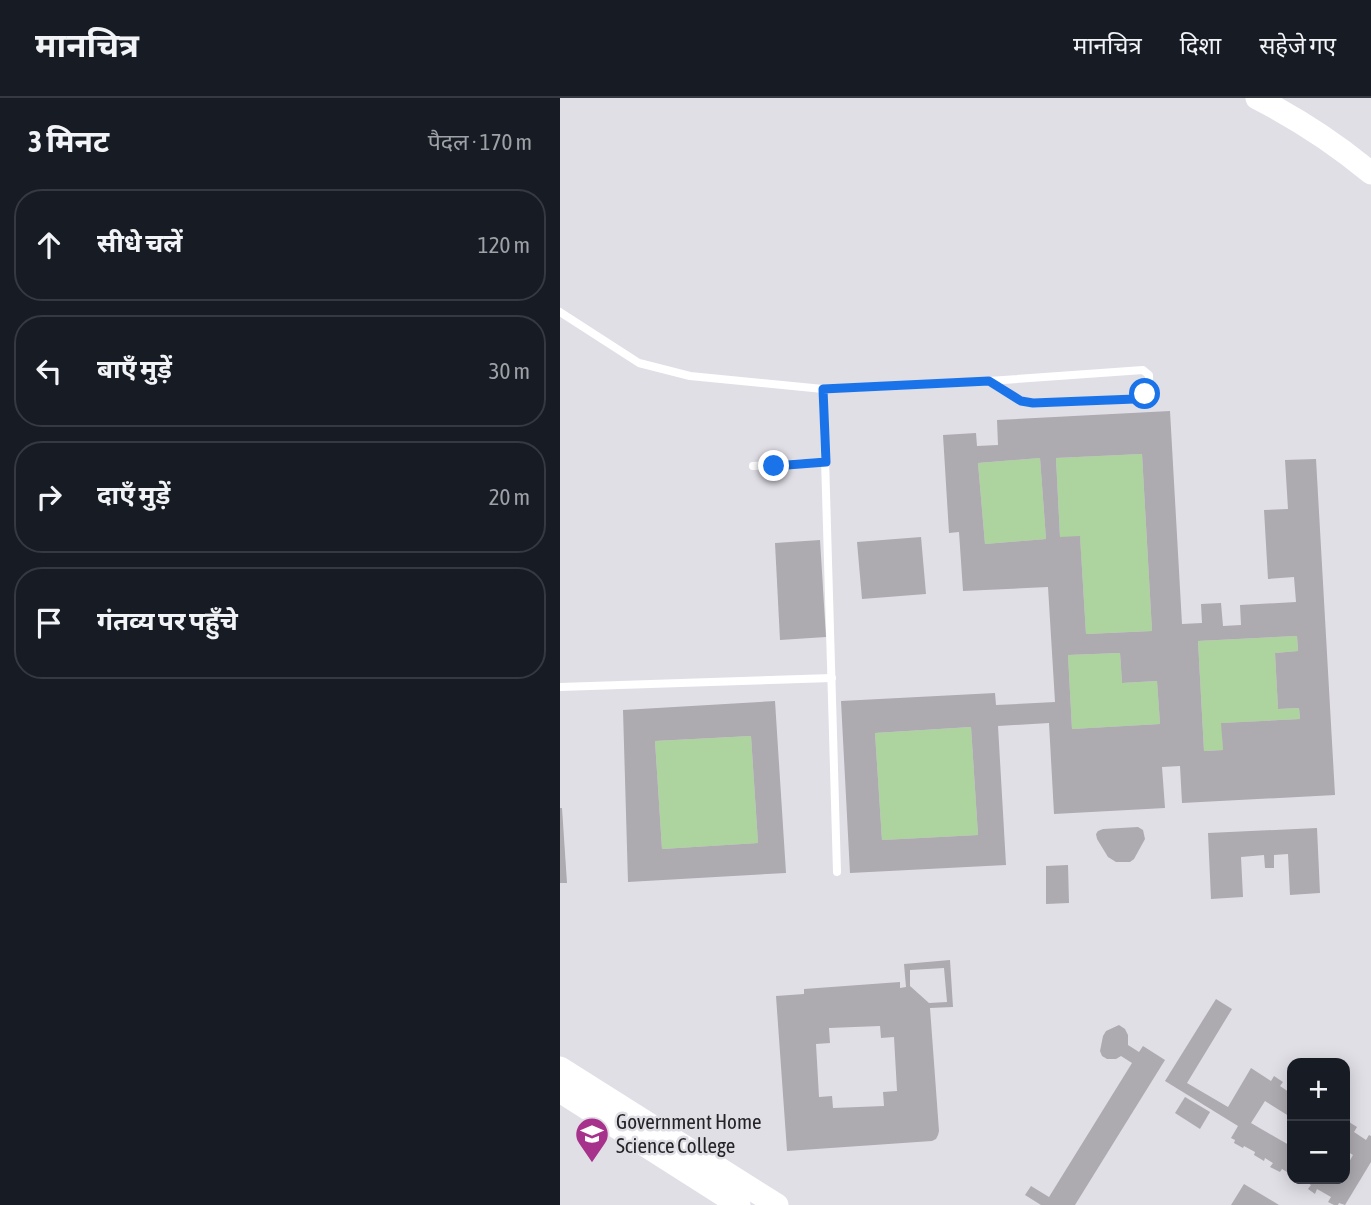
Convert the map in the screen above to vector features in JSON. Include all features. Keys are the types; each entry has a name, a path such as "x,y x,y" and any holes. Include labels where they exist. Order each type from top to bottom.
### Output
{"main road":[{"path":"1257,98 1290,114 1339,146 1371,173"},
{"path":"560,1068 778,1205"},
{"path":"560,1091 739,1205"}],"lane":[{"path":"560,312 639,363 690,376 823,389 989,381 1143,369 1149,375 1145,394 1135,399 1033,403 1021,401 989,381"},
{"path":"823,389 837,872"},
{"path":"753,466 826,462"},
{"path":"560,687 832,678"}],"green space":[{"path":"1142,454 1152,631 1086,634 1080,537 1060,537 1056,458"},
{"path":"1040,458 1046,539 985,544 978,463"},
{"path":"1297,636 1298,651 1275,653 1278,709 1299,708 1300,719 1222,723 1223,750 1204,751 1198,641"},
{"path":"1120,653 1122,683 1157,681 1160,724 1072,729 1068,655"},
{"path":"971,727 978,835 882,840 875,733"},
{"path":"751,736 758,843 662,849 655,741"}],"building":[{"path":"1170,411 1182,624 1202,623 1201,604 1221,603 1223,626 1241,625 1240,605 1296,602 1294,577 1268,579 1264,510 1288,509 1285,460 1316,459 1335,795 1182,803 1180,766 1162,767 1165,808 1054,814 1049,723 998,726 1006,865 850,873 841,701 995,693 996,705 1055,702 1048,587 963,591 959,532 949,533 943,435 976,433 977,446 998,445 997,420","holes":["1142,454 1152,631 1086,634 1080,536 1060,537 1056,458","1040,458 1046,539 985,544 978,463","1297,636 1298,651 1275,653 1278,709 1299,708 1300,719 1221,723 1223,750 1204,751 1198,641","1120,653 1122,683 1157,681 1160,724 1072,729 1068,655","971,727 978,835 882,840 875,733"]},
{"path":"921,537 926,594 862,599 857,542"},
{"path":"820,540 826,637 780,640 775,543"},
{"path":"775,701 786,873 628,882 623,710","holes":["751,736 758,843 662,849 655,741"]},
{"path":"562,808 567,883 560,883"},
{"path":"1138,827 1143,830 1145,839 1130,862 1116,862 1108,857 1097,839 1096,834 1103,829"},
{"path":"1317,828 1320,893 1290,895 1288,854 1274,855 1274,868 1265,868 1264,855 1241,857 1243,897 1211,899 1208,833"},
{"path":"1068,865 1069,903 1046,904 1046,866"},
{"path":"950,960 953,1007 930,1008 939,1131 936,1139 787,1151 776,996 804,994 804,989 900,982 900,988 906,987 904,964","holes":["944,968 947,1002 929,1003 910,986 910,970","880,1026 881,1038 894,1037 897,1091 883,1092 884,1106 833,1108 832,1096 819,1097 816,1044 830,1043 829,1028"]},
{"path":"1216,999 1232,1009 1187,1083 1228,1107 1251,1068 1271,1081 1274,1076 1283,1082 1280,1086 1287,1091 1287,1115 1265,1101 1251,1123 1287,1144 1287,1172 1270,1167 1273,1163 1265,1158 1264,1161 1254,1155 1255,1152 1234,1143 1235,1140 1231,1138 1238,1126 1165,1081"},
{"path":"1119,1025 1128,1035 1128,1045 1139,1052 1143,1046 1165,1060 1075,1205 1041,1205 1025,1195 1031,1186 1049,1197 1132,1063 1121,1056 1107,1059 1100,1051 1106,1031"},
{"path":"1185,1097 1210,1112 1200,1129 1175,1113"},
{"path":"1350,1123 1357,1127 1354,1132 1366,1140 1371,1136 1371,1162 1345,1205 1334,1205 1328,1202 1331,1197 1317,1189 1315,1194 1308,1189 1309,1184 1350,1184 1350,1160 1353,1155 1350,1153"},
{"path":"1244,1184 1279,1205 1231,1205"}],"place":[{"name":"Government Home Science College","path":"592,1164"}],"route":[{"path":"774,466 826,462 823,389 989,381 1021,401 1033,403 1135,399 1145,394"}]}
